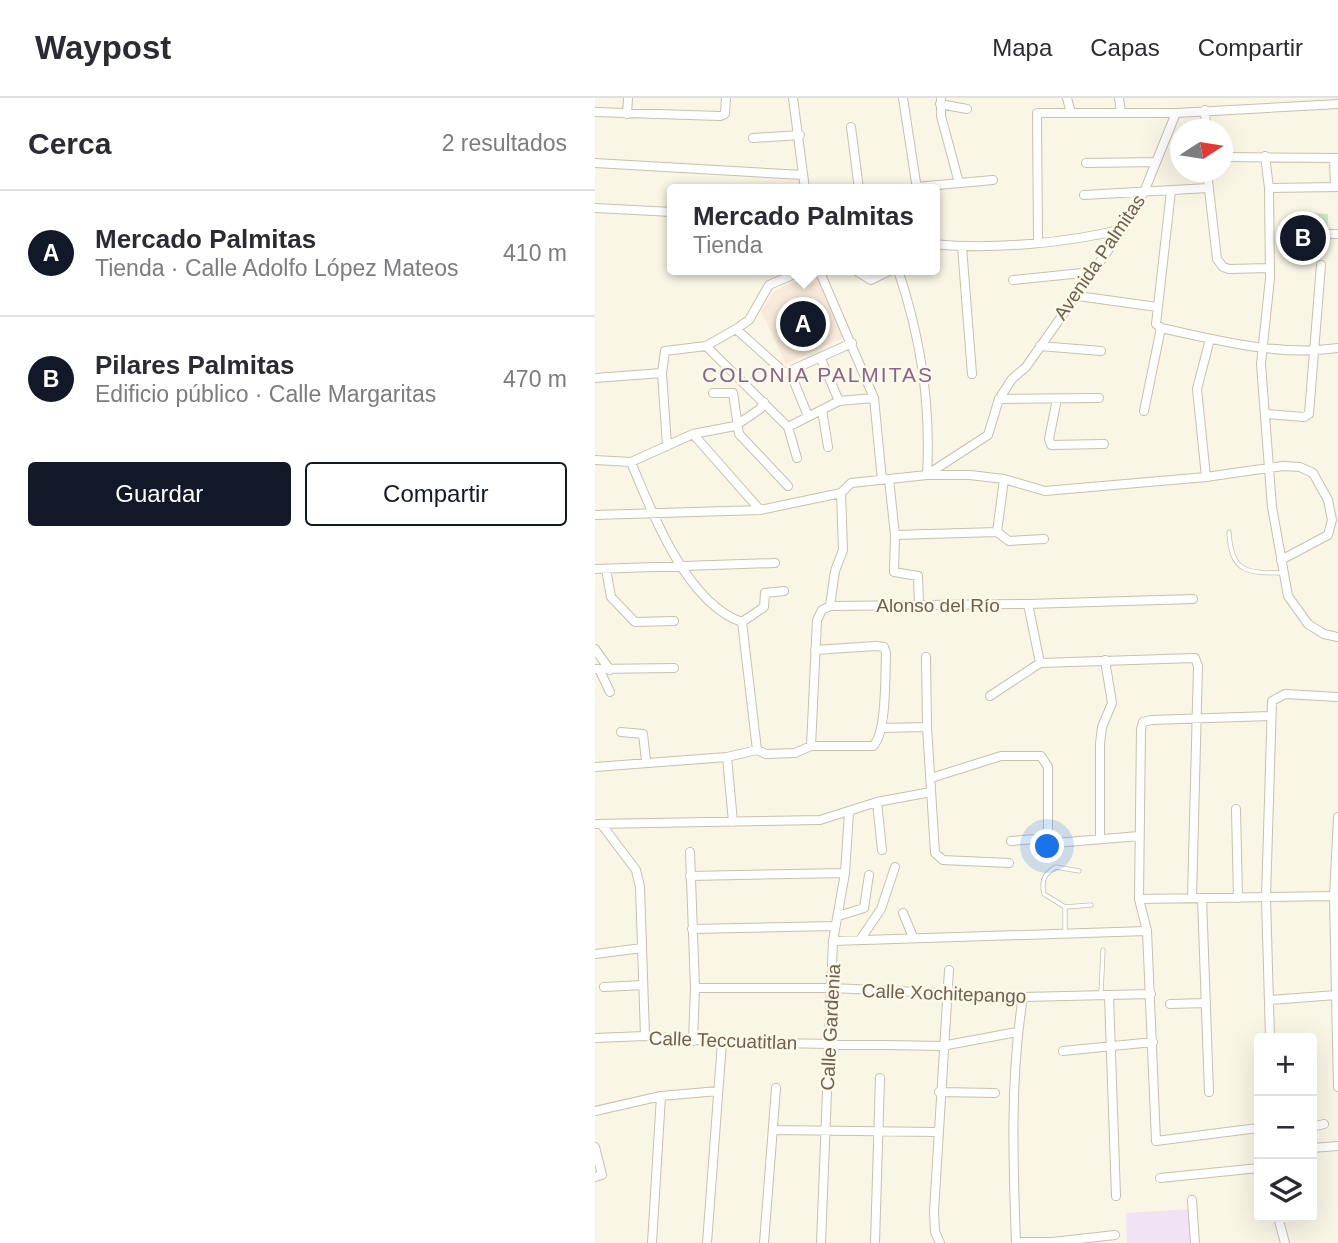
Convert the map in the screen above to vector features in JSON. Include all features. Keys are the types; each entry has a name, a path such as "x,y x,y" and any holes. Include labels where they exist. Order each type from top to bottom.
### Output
{"street":[{"path":"627,114 628,98"},
{"path":"595,112 720,117 725,114 726,98"},
{"path":"793,98 800,135 804,184"},
{"path":"902,98 916,184"},
{"path":"1067,98 1071,113"},
{"path":"1119,98 1121,113"},
{"path":"959,183 941,101 967,109"},
{"path":"1038,241 1037,113 1176,113 1338,104"},
{"path":"1205,110 1205,119"},
{"name":"Avenida Palmitas","path":"927,475 988,435 999,399 1078,296 1123,229 1144,192 1176,113"},
{"path":"851,127 858,184"},
{"path":"753,138 800,135"},
{"path":"1265,156 1269,188 1270,268 1261,364 1267,414 1267,468 1288,596 1297,612 1324,634 1338,637"},
{"path":"1233,157 1336,158 1336,187 1269,188"},
{"path":"1086,163 1156,162"},
{"path":"595,163 803,175"},
{"path":"940,185 993,180"},
{"path":"1208,182 1217,259 1223,267 1270,268"},
{"path":"1084,195 1208,188"},
{"path":"1144,411 1158,326 1157,307 1171,191"},
{"path":"595,208 667,212"},
{"path":"940,245 962,247 1038,241 1123,229"},
{"path":"962,247 972,374"},
{"path":"1267,414 1304,417 1309,414 1321,265"},
{"path":"1013,280 1093,272"},
{"path":"667,446 662,373 665,351 706,346 736,329 748,320 769,285 792,275"},
{"path":"821,275 874,398 895,535 894,572 918,576 919,605"},
{"path":"862,275 870,280 878,275"},
{"path":"899,275 922,354 929,425 927,475"},
{"path":"1078,296 1157,307"},
{"path":"1158,326 1210,339 1263,346 1316,351 1338,348"},
{"path":"736,329 787,373 808,416"},
{"path":"1206,477 1197,389 1210,339"},
{"path":"787,373 852,343"},
{"path":"706,346 787,427 797,458"},
{"path":"1040,346 1101,351"},
{"path":"821,359 839,401"},
{"path":"595,378 662,373"},
{"path":"713,393 733,393 735,426 739,434 788,486"},
{"path":"787,427 839,401 874,398"},
{"path":"999,399 1099,398"},
{"path":"1057,399 1049,439 1051,445 1104,444"},
{"path":"595,460 631,462 693,434 735,426 760,409 764,402"},
{"path":"822,410 828,447"},
{"path":"693,434 760,510"},
{"path":"631,462 651,512 683,566 710,603 723,614 742,622"},
{"path":"595,514 760,510 841,493 851,483 927,475 1004,479 1045,491 1300,467 1313,473 1328,500 1332,520 1328,535 1281,560"},
{"path":"997,531 1004,479"},
{"path":"811,746 817,620 823,610 830,606 835,571 843,550 841,493"},
{"path":"895,535 997,531 1009,541 1044,539"},
{"path":"595,569 775,563"},
{"path":"606,569 611,597 635,622 674,621"},
{"path":"742,622 764,607 765,593 784,591"},
{"name":"Alonso del Río","path":"830,606 1193,599"},
{"path":"1028,604 1040,663"},
{"path":"742,622 757,750"},
{"path":"595,766 727,757 757,750 767,754 795,753 805,751 811,746 873,746 881,728 884,647 815,650"},
{"path":"595,649 610,670"},
{"path":"926,657 927,727 937,858 1009,863"},
{"path":"990,696 1040,663 1195,658 1198,666 1197,898 1206,1003 1209,1091"},
{"path":"1100,839 1100,744 1102,727 1112,703 1105,660"},
{"path":"610,692 598,670 674,668"},
{"path":"1270,1033 1266,898 1272,701 1277,696 1338,697"},
{"path":"1254,1131 1156,1141 1147,931 1139,899 1143,722 1270,716"},
{"path":"881,728 927,727"},
{"path":"621,732 643,734 646,761"},
{"path":"932,778 1001,756 1041,756 1046,760 1048,838"},
{"path":"727,757 733,822"},
{"path":"598,825 820,820 877,802 931,793"},
{"path":"877,802 882,850"},
{"path":"1236,809 1238,898"},
{"name":"Calle Gardenia","path":"821,1243 834,941 845,873 849,813"},
{"path":"1338,817 1334,896 1338,1087"},
{"path":"598,825 636,870 645,1037"},
{"path":"1011,841 1048,838 1055,843 1139,836"},
{"path":"690,852 695,988 693,1041"},
{"path":"860,940 881,909 895,867"},
{"path":"691,876 845,873"},
{"path":"838,916 865,908 869,875"},
{"path":"1139,899 1334,896"},
{"path":"903,913 913,937"},
{"path":"692,929 835,926"},
{"path":"834,941 1147,931"},
{"path":"595,954 642,948"},
{"path":"940,1243 935,1232 933,1210 949,970"},
{"path":"604,988 643,985"},
{"name":"Calle Xochitepango","path":"695,988 832,988 1023,997 1151,994"},
{"path":"1269,999 1336,995"},
{"path":"1105,996 1112,1045 1116,1196"},
{"path":"1023,997 1017,1032 1014,1164 1016,1243 1086,1240 1115,1235"},
{"path":"1170,1004 1206,1003"},
{"name":"Calle Teccuatitlan","path":"595,1038 645,1037 722,1042 942,1046 1017,1032"},
{"path":"708,1243 722,1042"},
{"path":"1063,1051 1153,1042"},
{"path":"875,1243 880,1079"},
{"path":"764,1243 776,1088"},
{"path":"595,1111 661,1096 718,1091"},
{"path":"939,1092 995,1093"},
{"path":"652,1243 661,1096"},
{"path":"1317,1126 1324,1124"},
{"path":"773,1130 825,1133 937,1132"},
{"path":"1317,1148 1338,1146"},
{"path":"595,1147 602,1175 595,1177"},
{"path":"1160,1178 1254,1169"},
{"path":"1192,1200 1195,1243"},
{"path":"1279,1222 1285,1243"}],"lane":[{"path":"1229,532 1230,554 1234,561 1246,570 1283,573"},
{"path":"1079,872 1056,867 1047,872 1042,883 1044,894 1065,907 1091,905"},
{"path":"1065,907 1065,933"},
{"path":"1103,950 1105,996"}],"shaded area":[{"path":"808,275 815,275 844,337 786,364 761,311 774,291"},
{"path":"1191,1209 1192,1243 1127,1243 1126,1213"}],"green space":[{"path":"1309,213 1328,214 1327,242 1309,241"}],"building":[{"path":"1297,218 1306,219 1306,236 1297,235"}],"place":[{"name":"Pilares Palmitas","path":"1303,238"},
{"name":"Mercado Palmitas","path":"803,324"}],"district":[{"name":"COLONIA PALMITAS","path":"818,375"}]}
